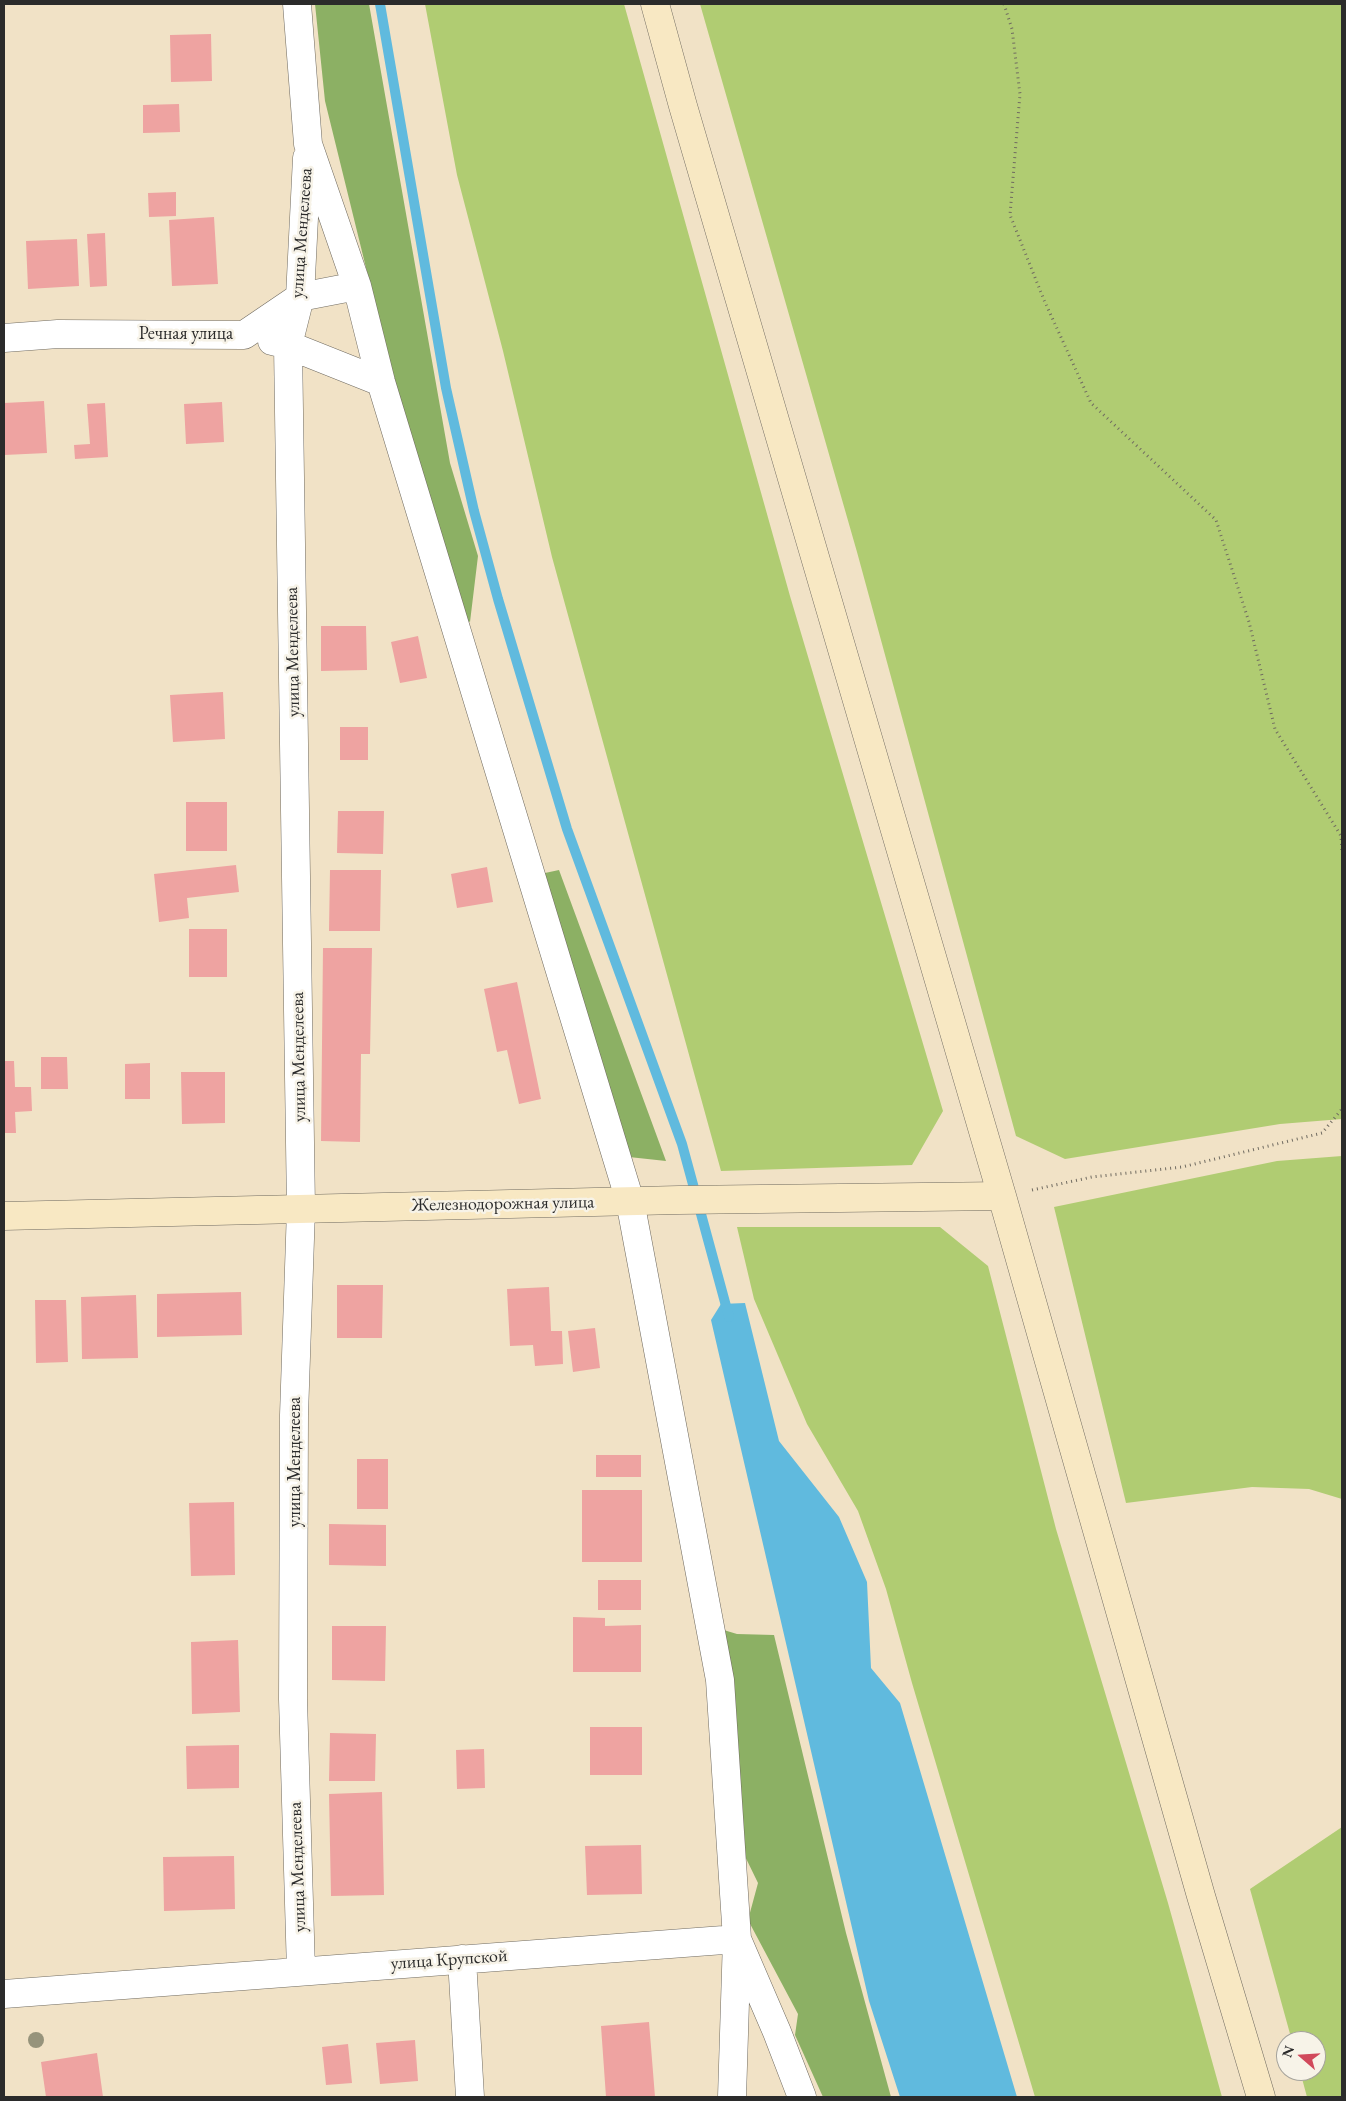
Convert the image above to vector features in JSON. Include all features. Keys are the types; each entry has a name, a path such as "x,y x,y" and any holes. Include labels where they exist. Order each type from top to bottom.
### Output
{"main road":[{"path":"655,4 682,106 1002,1196 1201,1896 1261,2097"},
{"name":"Железнодорожная улица","path":"4,1216 679,1200 1002,1196"}],"street":[{"path":"297,4 308,144 357,286 381,382 630,1201 720,1680 737,1939 732,2097"},
{"name":"улица Менделеева","path":"301,1971 293,1699 294,1415 301,1209 288,345 300,296 308,144"},
{"name":"Речная улица","path":"4,338 58,334 244,335 300,296 357,286"},
{"path":"244,335 288,345 381,382"},
{"path":"737,1939 778,2032 802,2097"},
{"name":"улица Крупской","path":"4,1994 737,1939"},
{"path":"462,1959 470,2097"}],"path":[{"path":"1004,4 1012,29 1020,94 1010,214 1044,300 1091,403 1216,520 1249,622 1275,729 1341,836 1342,853"},
{"path":"1002,1196 1092,1177 1182,1166 1322,1132 1342,1109"}],"green space":[{"path":"315,4 369,4 450,463 478,556 470,622 457,614 442,577 325,101"},
{"path":"425,4 624,4 790,596 943,1111 912,1165 721,1171 552,557 503,351 457,175"},
{"path":"700,4 1342,4 1342,1119 1280,1124 1065,1159 1016,1136 857,552"},
{"path":"559,870 666,1161 629,1157 531,876"},
{"path":"1342,1156 1342,1499 1309,1489 1252,1487 1126,1503 1054,1207 1277,1161"},
{"path":"737,1227 940,1227 988,1266 1056,1529 1168,1903 1222,2097 1035,2097 912,1683 886,1589 858,1511 807,1424 754,1299"},
{"path":"717,1628 737,1634 774,1635 846,1933 891,2097 823,2097 795,2035 798,2014 748,1920 758,1883 739,1844"},
{"path":"1342,1827 1342,2097 1307,2097 1303,2081 1326,2081 1326,2031 1289,2031 1250,1889"}],"water":[{"path":"745,1303 779,1441 839,1517 867,1582 871,1668 900,1703 1017,2097 900,2097 869,2001 711,1320 721,1304"}],"building":[{"path":"211,34 212,81 171,82 170,35"},
{"path":"179,104 180,132 143,133 143,105"},
{"path":"176,192 176,216 149,217 148,193"},
{"path":"214,217 218,284 172,286 169,220"},
{"path":"105,233 107,286 90,287 87,234"},
{"path":"77,239 79,286 28,289 26,241"},
{"path":"44,401 47,453 4,455 4,403"},
{"path":"222,402 224,442 186,444 184,404"},
{"path":"105,403 108,457 75,459 74,445 90,444 87,404"},
{"path":"321,626 366,626 367,670 321,671"},
{"path":"418,636 427,678 400,683 391,642"},
{"path":"223,692 225,739 173,742 170,695"},
{"path":"340,727 368,727 368,760 340,760"},
{"path":"186,802 227,802 227,851 186,851"},
{"path":"338,811 384,811 383,854 337,853"},
{"path":"236,865 239,892 187,898 189,918 159,922 154,874"},
{"path":"487,867 493,902 457,908 451,874"},
{"path":"330,870 381,870 380,931 329,931"},
{"path":"189,929 227,929 227,977 189,977"},
{"path":"323,948 372,948 370,1054 361,1054 360,1142 321,1141"},
{"path":"517,982 541,1099 519,1104 507,1050 497,1052 484,989"},
{"path":"41,1057 67,1057 68,1089 41,1089"},
{"path":"4,1061 14,1061 15,1087 31,1087 32,1111 15,1112 16,1133 4,1133"},
{"path":"150,1063 150,1099 125,1099 125,1064"},
{"path":"181,1072 225,1072 225,1123 182,1124"},
{"path":"337,1285 383,1285 382,1338 337,1338"},
{"path":"549,1287 551,1331 562,1331 563,1364 535,1366 533,1345 510,1346 507,1289"},
{"path":"241,1292 242,1335 157,1337 157,1294"},
{"path":"136,1295 138,1358 82,1359 81,1297"},
{"path":"35,1300 66,1300 68,1362 36,1363"},
{"path":"595,1328 600,1368 573,1372 568,1331"},
{"path":"596,1455 641,1455 641,1477 596,1477"},
{"path":"357,1459 388,1459 388,1509 357,1509"},
{"path":"582,1490 642,1490 642,1562 582,1562"},
{"path":"234,1502 235,1575 191,1576 189,1503"},
{"path":"329,1524 386,1525 386,1566 329,1565"},
{"path":"598,1580 641,1580 641,1610 598,1610"},
{"path":"573,1617 605,1618 605,1626 641,1625 641,1672 573,1672"},
{"path":"332,1626 386,1626 385,1681 332,1680"},
{"path":"238,1640 240,1712 192,1714 191,1642"},
{"path":"590,1727 642,1727 642,1775 590,1775"},
{"path":"330,1733 376,1734 375,1781 329,1781"},
{"path":"239,1745 239,1788 187,1789 186,1746"},
{"path":"484,1749 485,1788 457,1789 456,1750"},
{"path":"382,1792 384,1895 331,1896 329,1794"},
{"path":"641,1845 642,1894 587,1895 585,1846"},
{"path":"234,1856 235,1909 164,1911 163,1857"},
{"path":"649,2022 655,2097 606,2097 601,2026"},
{"path":"415,2040 418,2081 380,2084 376,2043"},
{"path":"348,2044 352,2083 326,2085 322,2047"},
{"path":"97,2053 103,2097 46,2097 41,2062"}],"waterway":[{"path":"380,4 446,388 474,511 498,599 567,829 682,1144 729,1317"}]}
